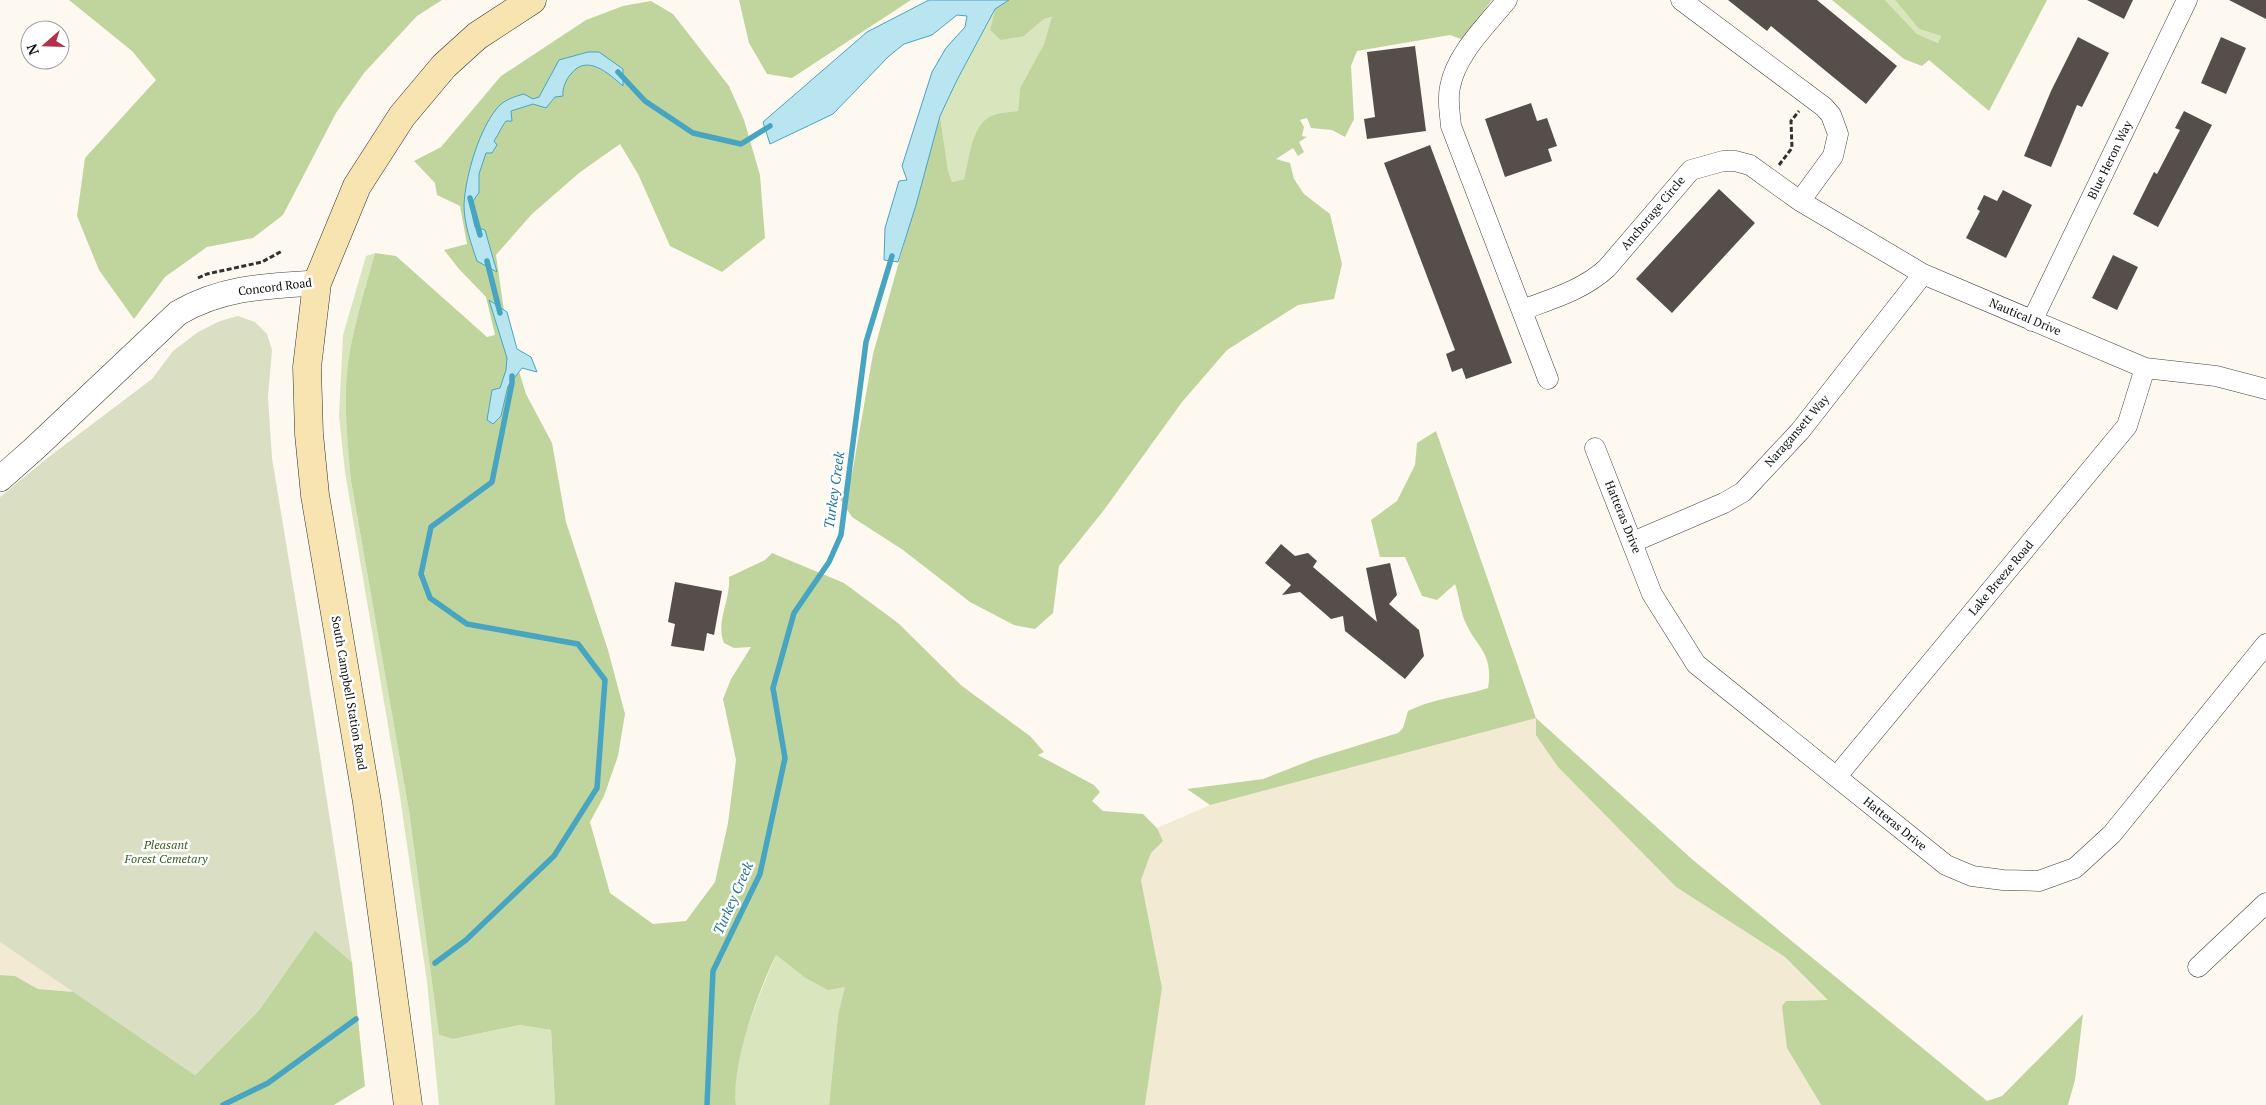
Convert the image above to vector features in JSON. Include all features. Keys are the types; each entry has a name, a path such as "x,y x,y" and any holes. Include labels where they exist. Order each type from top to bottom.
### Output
{"main road":[{"name":"Concord Road","path":"316,283 358,186 402,116 444,66 477,36 532,0"},
{"name":"South Campbell Station Road","path":"316,283 307,367 309,434 315,495 367,802 407,1104"}],"street":[{"path":"1507,0 1462,58 1450,88 1449,108 1456,143 1548,379"},
{"path":"1681,0 1816,101 1831,115 1838,134 1836,148 1833,156 1800,201"},
{"name":"Blue Heron Way","path":"2032,321 2187,0"},
{"name":"Anchorage Circle","path":"1522,310 1584,286 1597,278 1691,170 1716,162 1735,161 1750,165 1800,201"},
{"name":"Nautical Drive","path":"1800,201 1923,274 2145,368 2216,376 2266,389"},
{"name":"Naragansett Way","path":"1634,542 1724,503 1742,492 1800,431 1923,274"},
{"name":"Concord Road","path":"0,479 178,313 200,300 224,293 262,286 316,283"},
{"name":"Lake Breeze Road","path":"1838,776 2127,426 2145,368"},
{"name":"Hatteras Drive","path":"1595,448 1634,542 1652,594 1696,664 1838,776 1946,865 1972,876 2003,880 2039,881 2075,868 2112,834 2266,644"},
{"path":"2198,967 2266,903"}],"path":[{"path":"1770,179 1792,148 1791,121 1802,106"}],"shaded area":[{"path":"1536,717 1558,767 1676,887 1785,957 1829,1000 1786,1001 1787,1048 1821,1105 1145,1105 1162,988 1141,880 1151,853 1163,841 1157,828 1210,805"},
{"path":"0,942 74,992 38,989 15,976 0,975"}],"green space":[{"path":"69,0 442,0 417,16 364,73 336,113 283,215 253,238 207,247 165,277 134,319 99,270 77,216 85,158 156,80 132,51"},
{"path":"739,0 911,0 792,78 767,74 749,43"},
{"path":"1009,0 1492,0 1461,39 1450,35 1357,51 1351,66 1354,119 1345,137 1332,130 1311,128 1307,118 1300,120 1304,127 1302,136 1307,137 1299,142 1304,152 1298,156 1293,148 1276,159 1290,163 1294,179 1304,194 1330,214 1342,264 1334,299 1298,305 1227,350 1182,402 1104,510 1059,566 1053,613 1035,629 1014,625 970,602 903,550 852,517 840,499 852,474 873,354 940,116 948,170 952,182 964,179 972,144 979,127 991,116 1004,112 1018,111 1020,88 1044,44 1052,17 1044,19 1024,36 1001,40 990,30 995,9"},
{"path":"1832,0 1885,0 1917,34 1938,43 1941,36 1919,29 1895,0 2047,0 1989,111 1929,60 1922,66 1904,59"},
{"path":"1885,0 1895,0 1919,29 1941,36 1938,43 1917,34"},
{"path":"651,1 673,14 729,86 744,120 760,175 765,238 722,272 670,246 638,174 620,144 579,173 532,214 496,255 507,332 526,394 552,443 566,522 608,650 625,714 618,756 604,796 590,822 610,893 653,924 686,921 715,882 728,823 736,760 723,699 731,679 751,647 734,648 724,643 721,627 728,594 729,577 765,560 772,553 844,583 898,623 962,686 1030,736 1044,752 1038,755 1094,785 1100,792 1092,801 1103,811 1143,814 1157,828 1163,841 1151,853 1141,880 1162,988 1145,1105 829,1105 838,1015 845,987 828,990 804,977 776,955 761,988 747,1028 738,1069 736,1105 555,1105 551,1030 520,1025 453,1039 439,1035 409,811 351,481 346,383 352,338 375,253 396,256 487,337 495,335 486,297 444,250 467,244 460,206 437,195 435,183 414,161 441,147 501,76 586,20 623,6"},
{"path":"995,9 990,30 1024,36 1044,19 1053,17 1044,44 1020,88 1018,111 997,114 984,121 975,135 964,179 952,182 948,170 940,116"},
{"path":"375,253 350,350 346,383 348,448 351,481 409,811 439,1035 453,1039 520,1025 551,1030 555,1105 439,1105 427,982 399,790 345,472 339,416 343,335 366,256"},
{"name":"Pleasant Forest Cemetary","path":"238,316 255,322 267,334 272,350 268,397 272,458 352,962 315,931 259,1010 195,1075 0,942 0,497 50,456 152,379 173,351 198,332 220,321"},
{"path":"1436,431 1536,718 1210,805 1187,789 1263,779 1314,759 1398,733 1403,728 1408,711 1437,700 1488,688 1489,676 1486,657 1464,619 1455,584 1437,600 1422,596 1405,557 1380,557 1371,520 1397,501 1415,465 1417,443"},
{"path":"1536,718 1693,860 1987,1101 2002,1096 2083,1014 2075,1080 2068,1105 1821,1105 1787,1048 1782,1006 1786,1001 1828,1000 1785,957 1676,887 1558,767 1536,735"},
{"path":"315,930 352,962 365,1086 334,1105 0,1105 0,975 15,976 38,989 74,992 195,1075 259,1010"},
{"path":"776,955 804,977 846,987 838,1015 829,1105 736,1105 737,1068 747,1028"}],"water":[{"path":"929,0 1009,0 995,9 940,116 916,205 898,262 884,260 885,228 899,181 907,180 902,166 932,72 946,48 965,27 967,16 957,15 932,35 904,44 889,56 833,114 770,144 763,122 867,32"},
{"path":"588,52 599,52 623,69 623,86 605,71 591,65 577,68 566,81 563,96 555,97 546,108 533,104 511,111 512,121 506,121 494,141 497,145 492,153 486,153 479,174 479,193 474,201 472,213 475,227 485,230 497,272 477,261 465,219 464,205 467,180 480,138 486,125 500,105 524,94 533,99 539,97 559,60"},
{"path":"489,300 507,312 517,349 531,357 537,372 522,368 508,386 501,416 493,424 487,420 492,390 500,388 506,370 507,358"}],"building":[{"path":"1728,0 1817,0 1897,66 1866,104 1771,26 1767,31"},
{"path":"2087,0 2133,0 2124,19"},
{"path":"2229,0 2266,0 2266,19"},
{"path":"2078,37 2109,53 2082,107 2077,105 2051,167 2024,156 2051,91"},
{"path":"2221,37 2246,48 2226,94 2201,83"},
{"path":"1415,46 1426,131 1367,139 1364,119 1375,117 1367,52"},
{"path":"1531,103 1537,121 1547,118 1557,146 1548,149 1552,161 1505,177 1485,119"},
{"path":"2184,111 2212,125 2158,227 2133,214 2154,172 2157,174 2180,130 2175,128"},
{"path":"1430,145 1512,363 1466,379 1462,368 1452,372 1446,354 1455,350 1384,163"},
{"path":"1719,189 1755,223 1672,313 1636,279"},
{"path":"2003,190 2032,205 2006,258 1966,238 1980,211 1977,209 1984,195 1997,201"},
{"path":"2113,255 2138,267 2117,310 2092,298"},
{"path":"1281,544 1295,556 1308,553 1317,561 1313,567 1377,622 1366,568 1390,563 1397,595 1389,604 1419,630 1424,656 1405,679 1345,631 1343,616 1331,619 1300,592 1282,595 1291,585 1265,563"},
{"path":"675,582 722,591 714,635 707,633 704,651 671,646 675,624 668,622"}],"waterway":[{"path":"618,72 645,101 693,133 741,144 770,126"},
{"path":"470,198 480,235"},
{"name":"Turkey Creek","path":"707,1105 713,971 760,874 785,758 773,688 794,613 829,562 841,535 866,342 892,256"},
{"path":"487,261 500,313"},
{"path":"435,963 466,940 554,856 597,788 605,680 578,644 467,624 430,598 421,574 431,527 492,482 512,376"},
{"path":"223,1105 268,1083 356,1019"}]}
